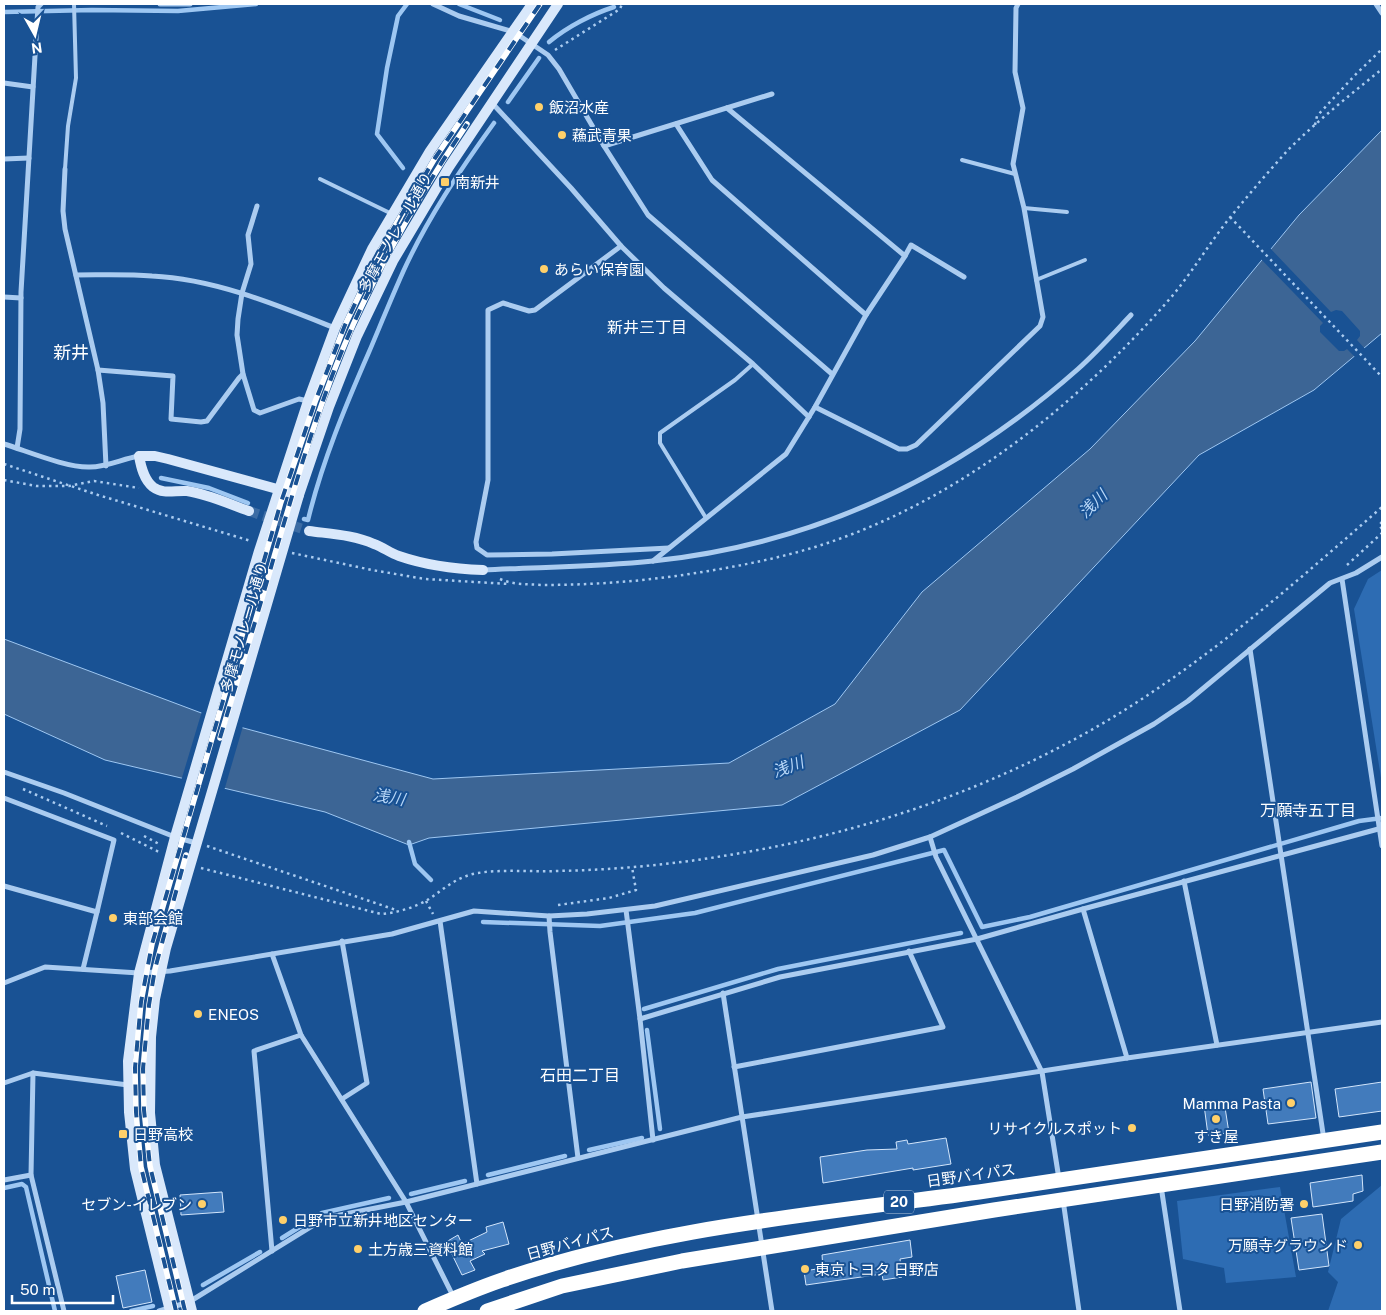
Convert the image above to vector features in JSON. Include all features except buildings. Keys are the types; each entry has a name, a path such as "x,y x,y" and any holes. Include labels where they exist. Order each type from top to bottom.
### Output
{"highway":[{"name":"日野バイパス","path":"425,1311 502,1280 592,1253 652,1240 758,1222 1382,1132"},
{"name":"20","path":"487,1311 504,1304 572,1284 682,1261 1063,1200 1382,1152"}],"main road":[{"name":"多摩モノレール通り","path":"166,1310 135,1169 128,1085 131,1032 139,973 257,546 279,490 335,328 372,249 430,151 532,4"},
{"name":"多摩モノレール通り","path":"190,1306 154,1165 149,1062 155,999 160,972 197,839 299,495 329,407 357,336 393,261 449,167 558,4"},
{"path":"249,512 185,491 162,492 153,487 146,479 139,456 155,456 168,459 299,495"},
{"path":"309,531 339,534 373,544 399,556 422,562 483,570"}],"street":[{"path":"160,4 190,4"},
{"path":"433,4 459,16 514,32 548,55 559,69 604,146 648,215 832,374"},
{"path":"815,407 899,449 907,449 916,445 1040,326 1043,317 1024,208 1013,164 1023,108 1015,72 1014,40 1016,8 1018,4"},
{"path":"1376,4 1382,13"},
{"path":"17,448 20,429 21,298 36,22 39,5"},
{"path":"4,83 33,87"},
{"path":"604,146 772,94"},
{"path":"492,103 571,188 621,246 664,288 752,364 809,417"},
{"path":"728,108 905,256"},
{"path":"676,124 712,180 866,316"},
{"path":"4,159 29,158"},
{"path":"66,169 63,211 65,229 98,370 103,403 106,466"},
{"path":"257,206 248,236 251,264 242,293 238,319 243,374 254,410 260,413 299,399 308,402"},
{"path":"652,561 786,454 815,407 866,316 911,245 964,277"},
{"path":"621,246 534,310 529,311 504,303 488,310 488,480 476,542 477,548 487,555 669,548"},
{"path":"76,275 154,276 205,284 242,293 335,328"},
{"path":"4,297 21,298"},
{"path":"483,570 652,561 699,555 758,543 823,524 935,473 997,433 1042,400 1079,368 1131,315"},
{"path":"98,370 173,376 171,419 200,422 207,421 243,374"},
{"path":"4,444 74,466 106,466 139,456"},
{"path":"4,983 45,967 139,973 160,972 392,934 474,911 550,917 626,913 873,855 930,837 1017,797 1116,747 1176,710 1330,583 1356,573 1382,557"},
{"path":"1342,579 1381,828 1382,846"},
{"path":"1250,649 1324,1140"},
{"path":"4,772 197,839"},
{"path":"4,798 114,840 83,969"},
{"path":"640,1019 780,977 977,939 1381,828"},
{"path":"930,837 936,857 1042,1072 1059,1180"},
{"path":"1184,881 1217,1045"},
{"path":"4,886 97,912"},
{"path":"1082,909 1127,1058"},
{"path":"626,913 653,1140"},
{"path":"550,917 550,932 578,1158"},
{"path":"439,921 477,1184"},
{"path":"342,941 367,1083 342,1100"},
{"path":"734,1067 943,1027 909,951"},
{"path":"272,954 301,1035 406,1202 454,1298"},
{"path":"724,993 772,1311"},
{"path":"166,1310 190,1306 325,1218 406,1202 742,1118 1127,1058 1382,1022"},
{"path":"272,1251 254,1051 301,1035"},
{"path":"34,1073 31,1175 64,1311"},
{"path":"4,1083 34,1073 128,1085"},
{"path":"4,1180 31,1175"},
{"path":"1161,1185 1180,1311"},
{"path":"1063,1200 1079,1311"}],"lane":[{"path":"66,169 68,126 76,78 74,5"},
{"path":"962,160 1015,174"},
{"path":"320,178 392,214"},
{"path":"1024,208 1067,212"},
{"path":"1036,280 1085,260"},
{"path":"706,518 660,443 660,433 735,380 752,364"}],"path":[{"path":"548,55 620,9 622,4"},
{"path":"1382,49 1317,116 1314,126 1382,70"},
{"path":"1230,217 1382,377"},
{"path":"4,464 257,546"},
{"path":"4,480 36,486 69,486 94,481 143,489 153,487"},
{"path":"201,868 381,914 398,911 426,901 456,881 477,873 566,871 692,861 829,835 926,805 980,784 1027,763 1106,721 1191,664 1275,600 1382,507"},
{"path":"1382,522 1379,525 1382,528"},
{"path":"1347,565 1382,533"},
{"path":"290,552 425,580 511,584"},
{"path":"19,786 72,812 109,827"},
{"path":"115,830 160,853"},
{"path":"197,839 398,911"},
{"path":"534,915 540,906 609,898 636,890 632,867"},
{"path":"426,901 439,921"}],"shaded area":[{"path":"1382,570 1382,784 1354,609 1368,579"},
{"name":"万願寺グラウンド","path":"1382,1185 1382,1311 1328,1311 1338,1282 1328,1272 1341,1219"},
{"path":"1280,1187 1296,1277 1226,1283 1224,1268 1183,1259 1177,1201"}],"water":[{"name":"浅川","path":"1382,130 1382,333 1314,390 1199,455 960,710 782,805 429,838 409,845 325,812 105,760 4,714 4,639 236,726 433,779 729,763 835,704 922,592 1090,449 1195,341 1299,215"}],"pier":[{"path":"1269,247 1331,312 1336,310 1342,311 1360,331 1360,336 1357,340 1366,350 1356,358 1347,349 1339,351 1320,332 1320,326 1323,323 1260,258"},
{"path":"202,711 243,726 224,791 181,781"}],"waterway":[{"path":"4,12 178,11 256,4"},
{"path":"403,168 377,134 387,68 398,16 407,4"},
{"path":"459,4 500,20"},
{"path":"549,42 580,22 614,7"},
{"path":"508,102 539,58"},
{"path":"304,519 308,520 320,477 343,414 412,252 445,195 494,123"},
{"path":"161,478 209,488 248,503"},
{"path":"483,922 600,926 695,913 944,850 982,927 1030,917 1359,821 1382,818"},
{"path":"409,842 415,864 431,880"},
{"path":"644,1009 778,969 961,933"},
{"path":"647,1030 660,1129"},
{"path":"589,1150 642,1138"},
{"path":"488,1175 565,1156"},
{"path":"411,1194 465,1181"},
{"path":"4,1188 22,1184 26,1187 55,1311"},
{"path":"282,1238 322,1213 389,1198"},
{"path":"203,1285 260,1252"},
{"path":"131,1311 153,1306"}],"tunnel":[{"path":"249,511 309,531"}],"railway":[{"path":"176,1311 141,1167 136,1112 135,1068 141,1002 152,944 281,502 315,402 345,325 380,251 435,158 540,4"},
{"path":"220,738 300,469 341,353 365,299 392,247 420,197 467,124"},
{"path":"185,1311 150,1166 144,1110 143,1069 149,1005 155,969 186,855"}],"place":[{"name":"飯沼水産","path":"539,107"},
{"name":"蘓武青果","path":"562,135"},
{"name":"南新井","path":"445,182"},
{"name":"あらい保育園","path":"544,269"},
{"name":"東部会館","path":"113,918"},
{"name":"ENEOS","path":"198,1014"},
{"name":"Mamma Pasta","path":"1291,1103"},
{"name":"すき屋","path":"1216,1119"},
{"name":"リサイクルスポット","path":"1132,1128"},
{"name":"日野高校","path":"123,1134"},
{"name":"セブン-イレブン","path":"202,1204"},
{"name":"日野消防署","path":"1304,1204"},
{"name":"日野市立新井地区センター","path":"283,1220"},
{"name":"万願寺グラウンド","path":"1358,1245"},
{"name":"土方歳三資料館","path":"358,1249"},
{"name":"東京トヨタ 日野店","path":"805,1269"}],"district":[{"name":"新井三丁目","path":"647,327"},
{"name":"新井","path":"71,352"},
{"name":"万願寺五丁目","path":"1308,810"},
{"name":"石田二丁目","path":"580,1075"}]}
